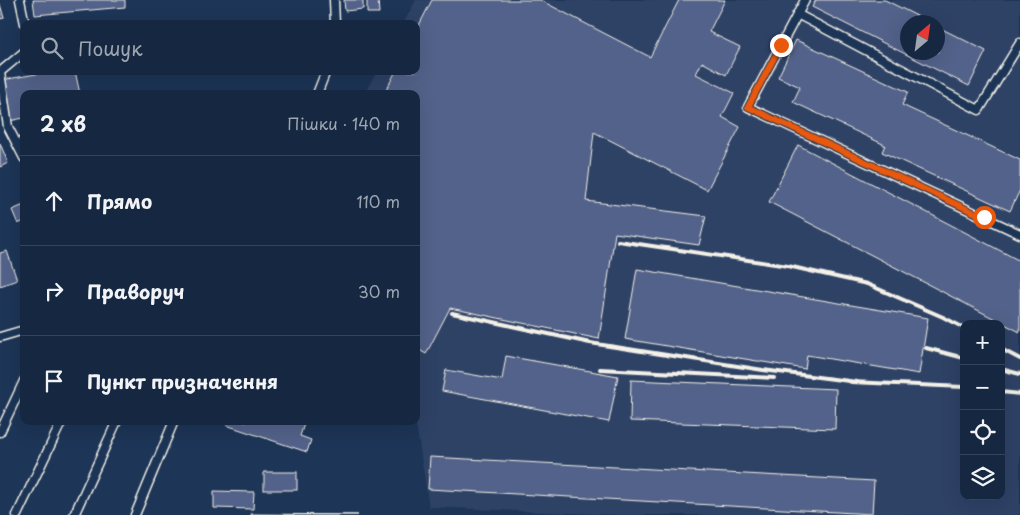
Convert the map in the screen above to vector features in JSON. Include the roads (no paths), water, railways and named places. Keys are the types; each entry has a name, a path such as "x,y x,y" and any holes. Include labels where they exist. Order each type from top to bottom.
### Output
{"lane":[{"path":"20,0 24,20"},
{"path":"334,0 335,20"},
{"path":"804,0 748,107 1020,234"},
{"path":"797,14 979,110 1020,43"},
{"path":"20,55 0,72 8,127 20,150"},
{"path":"319,90 324,75"},
{"path":"0,336 20,331"},
{"path":"0,432 20,390"},
{"path":"17,515 60,425"},
{"path":"74,515 116,425"},
{"path":"135,515 172,425"}],"railway":[{"path":"618,241 788,266 867,284 960,326"},
{"path":"452,313 590,343 763,370 857,382"},
{"path":"926,348 960,357"},
{"path":"1005,351 1020,359"},
{"path":"600,369 774,378"},
{"path":"1005,370 1020,374"},
{"path":"851,382 960,387"},
{"path":"1005,392 1020,394"}]}
